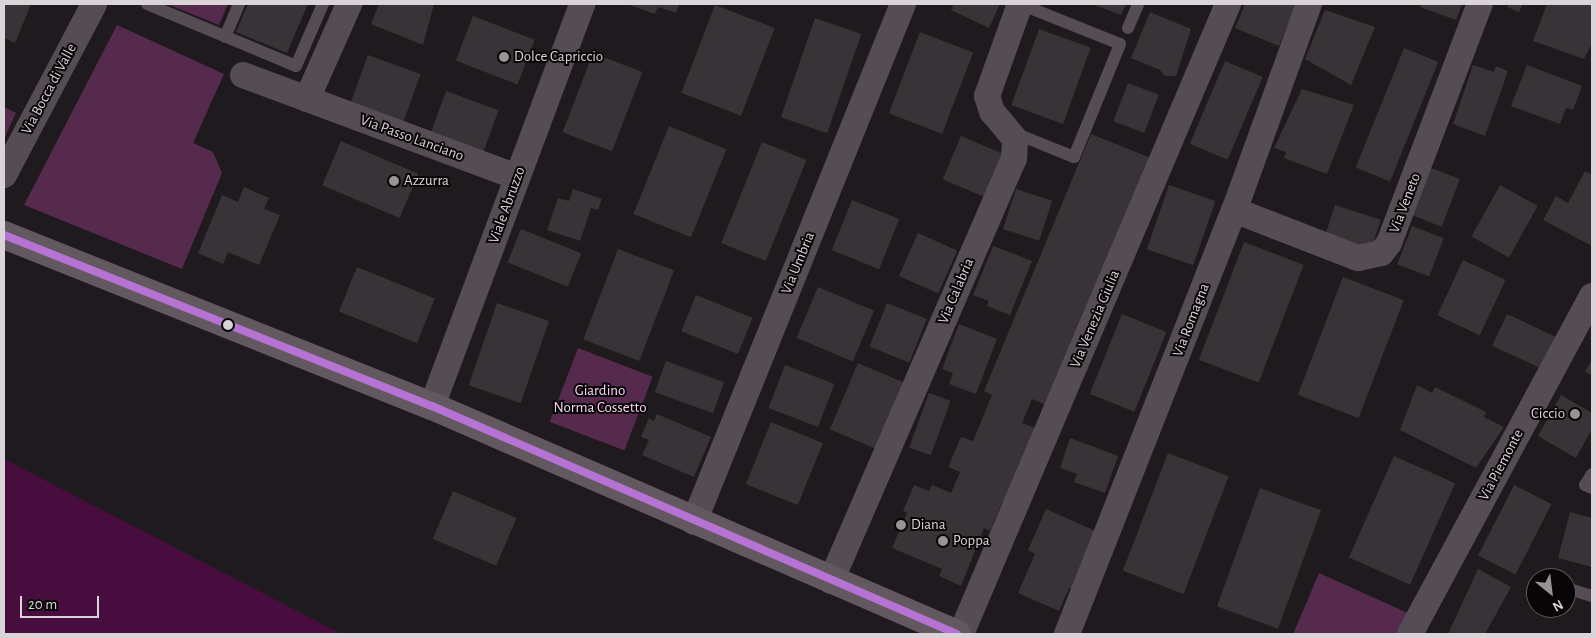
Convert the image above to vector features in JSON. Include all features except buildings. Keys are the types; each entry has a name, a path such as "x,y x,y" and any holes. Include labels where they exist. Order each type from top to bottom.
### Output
{"street":[{"name":"Via Bocca di Valle","path":"4,175 94,4"},
{"path":"307,99 348,4"},
{"name":"Viale Abruzzo","path":"432,406 582,4"},
{"name":"Via Umbria","path":"694,522 903,4"},
{"path":"1012,132 992,112 988,96 1020,4"},
{"name":"Via Venezia Giulia","path":"961,634 1228,4"},
{"name":"Via Romagna","path":"1067,634 1234,210 1309,4"},
{"name":"Via Veneto","path":"1234,210 1358,258 1381,253 1390,243 1480,4"},
{"name":"Via Passo Lanciano","path":"243,75 517,177"},
{"name":"Via Calabria","path":"830,581 1014,159 1012,132"},
{"path":"4,236 432,406 694,522 957,634"},
{"name":"Via Piemonte","path":"1410,634 1592,296"}],"lane":[{"path":"147,4 296,66 323,4"},
{"path":"225,36 239,4"},
{"path":"1012,132 1074,157 1120,44 1020,4"},
{"path":"1128,28 1138,4"},
{"path":"1592,474 1585,485 1592,488"},
{"path":"1576,591 1592,596"}],"green space":[{"path":"167,4 228,4 219,25"},
{"path":"117,25 224,74 193,143 213,152 222,173 182,269 24,205"},
{"path":"4,107 16,113 4,139"},
{"name":"Giardino Norma Cossetto","path":"578,348 653,377 624,450 550,422"},
{"path":"1319,573 1410,614 1399,634 1293,634"}],"shaded area":[{"path":"4,459 342,634 4,634"}],"transit line":[{"path":"4,235 432,406 957,634"}],"place":[{"name":"Dolce Capriccio","path":"504,57"},
{"name":"Azzurra","path":"394,181"},
{"name":"Ciccio","path":"1575,414"},
{"name":"Diana","path":"901,525"},
{"name":"Poppa","path":"943,541"}]}
